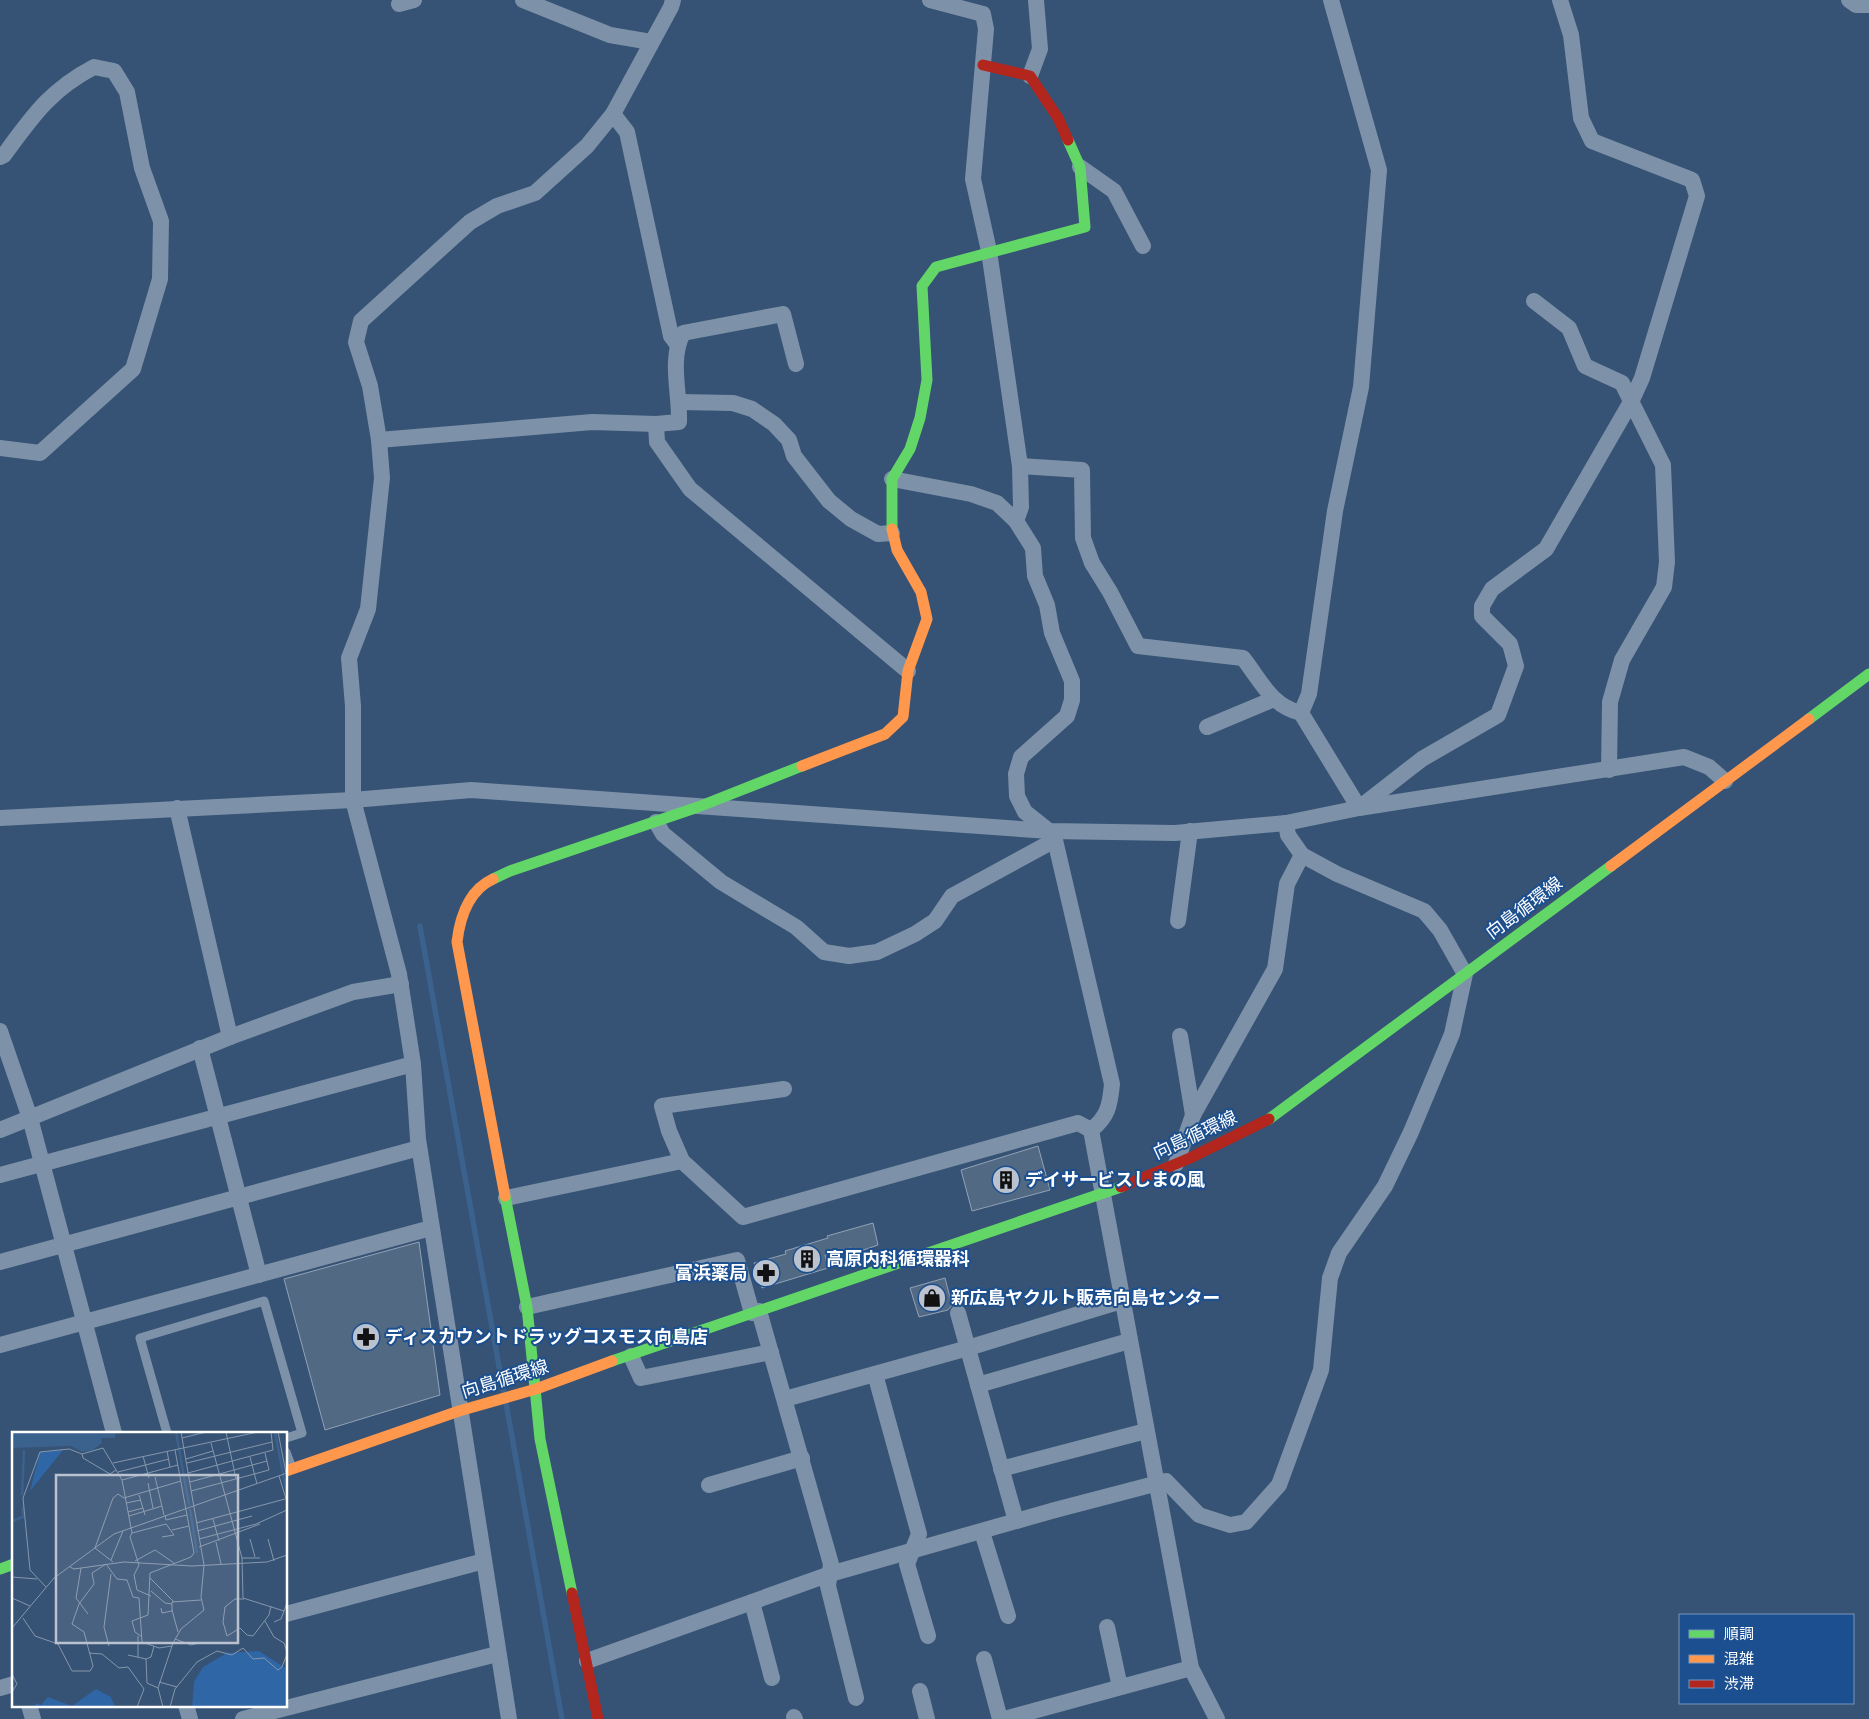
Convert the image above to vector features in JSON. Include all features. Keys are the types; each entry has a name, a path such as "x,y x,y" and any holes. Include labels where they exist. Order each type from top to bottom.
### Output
{"street":[{"path":"523,0 610,35 651,42"},
{"path":"509,1719 497,1654 465,1410 431,1228 419,1148 413,1064 401,984 353,800 354,706 349,658 368,609 382,478 379,440 370,386 356,342 361,321 470,222 496,206 535,192 587,146 613,114 673,0"},
{"path":"930,0 983,14 986,29 973,179 989,250 1020,466 1021,507 1016,521"},
{"path":"1030,76 1040,49 1036,0"},
{"path":"1301,713 1309,694 1335,511 1361,387 1379,170 1332,0"},
{"path":"1359,808 1422,759 1498,715 1516,666 1510,644 1482,616 1482,606 1492,589 1546,549 1632,400 1642,378 1697,196 1692,180 1592,141 1581,118 1571,35 1560,0"},
{"path":"1849,0 1856,5 1869,6"},
{"path":"598,1719 540,1439 532,1390 527,1307 457,942 459,925 466,906 485,883 510,871 698,807 885,734 903,717 908,671 927,619 921,592 897,550 892,533 892,479 910,449 920,418 926,380 922,286 936,267 989,250 1085,227 1080,167 1058,118 1030,76 983,65"},
{"path":"0,157 4,155 38,108 71,79 94,67 114,72 127,92 142,168 161,221 160,279 133,369 40,453 0,448"},
{"path":"613,114 627,132 670,336 677,344"},
{"path":"1080,167 1114,191 1143,246"},
{"path":"1534,301 1569,328 1585,366 1622,382 1663,464 1668,562 1664,587 1622,660 1610,702 1609,770"},
{"path":"379,440 592,422 656,424 678,422 680,402 676,354 677,344 683,333 782,314 796,364"},
{"path":"680,402 733,403 752,409 774,424 789,440 794,456 828,501 851,518 878,534 892,533"},
{"path":"656,424 657,442 690,489 908,671"},
{"path":"1020,466 1082,470 1083,538 1092,564 1110,592 1138,646 1243,658 1274,700 1286,710 1301,713 1359,808"},
{"path":"892,479 971,494 997,503 1016,521 1033,548 1035,576 1046,605 1052,633 1072,681 1072,700 1067,716 1021,758 1016,774 1016,796 1025,812 1052,836 1112,1084 1110,1107 1102,1122 1090,1130"},
{"name":"向島循環線","path":"289,1469 465,1410 532,1390 631,1356 680,1336 1101,1194 1232,1139 1276,1115 1869,674"},
{"path":"1207,727 1274,700"},
{"path":"0,818 353,800 471,790 1052,836 1190,831 1286,823 1359,808 1684,757 1709,766 1725,781"},
{"path":"177,808 230,1037"},
{"path":"656,822 662,834 722,882 796,927 824,952 849,956 877,952 916,934 935,921 952,896 1052,836"},
{"path":"587,1661 830,1574 1166,1481 1199,1515 1230,1525 1246,1522 1279,1485 1322,1370 1330,1278 1339,1253 1384,1186 1412,1132 1452,1034 1465,974 1440,930 1424,911 1338,874 1302,855 1288,835 1286,823"},
{"path":"1178,921 1190,831"},
{"path":"1176,1164 1193,1115 1275,969 1287,884 1302,855"},
{"path":"0,1130 200,1048 353,992 401,984"},
{"path":"0,1032 30,1118 114,1432"},
{"path":"1180,1036 1193,1115"},
{"path":"200,1048 259,1275"},
{"path":"0,1176 413,1064"},
{"path":"784,1089 662,1106 669,1131 682,1162 743,1217 1078,1123 1090,1130 1191,1668 1217,1719"},
{"path":"0,1262 419,1148"},
{"path":"506,1198 682,1162"},
{"path":"0,1345 431,1228"},
{"path":"527,1307 737,1260 771,1352 831,1564 828,1586 856,1698"},
{"path":"785,1399 968,1348 1121,1301"},
{"path":"958,1313 1016,1522"},
{"path":"978,1386 1129,1341"},
{"path":"631,1356 641,1378 771,1352"},
{"path":"875,1374 919,1534 907,1564 928,1636"},
{"path":"1001,1469 1146,1431"},
{"path":"709,1485 802,1458"},
{"path":"982,1532 1008,1616"},
{"path":"288,1613 484,1561"},
{"path":"0,1569 12,1565"},
{"path":"752,1602 772,1678"},
{"path":"1106,1627 1120,1687"},
{"path":"243,1719 497,1654"},
{"path":"984,1659 1000,1719"},
{"path":"1004,1719 1191,1668"},
{"path":"920,1691 926,1719"},
{"path":"29,1706 32,1719"},
{"path":"186,1706 190,1719"}],"lane":[{"path":"167,1432 140,1338 264,1301 302,1434 288,1438"}],"building":[{"name":"デイサービスしまの風","path":"1038,1146 1050,1190 972,1211 961,1170"},
{"path":"873,1223 878,1245 855,1253 851,1248 825,1255 828,1268 762,1288 754,1263 786,1254 785,1251 828,1238 827,1236"},
{"name":"ディスカウントドラッグコスモス向島店","path":"419,1242 440,1395 325,1430 284,1279"},
{"name":"新広島ヤクルト販売向島センター","path":"945,1278 952,1305 948,1310 919,1317 910,1288"}],"waterway":[{"path":"420,926 504,1394"},
{"path":"506,1403 562,1719"}],"traffic: fast":[{"path":"892,529 892,479 910,449 920,418 927,380 922,286 936,267 1085,227 1080,167 1068,140"},
{"path":"1809,719 1869,674"},
{"path":"493,879 510,871 698,807 802,766"},
{"path":"1269,1119 1611,866"},
{"path":"612,1361 1121,1187"},
{"path":"505,1196 527,1307 540,1439 572,1593"},
{"path":"0,1569 12,1565"}],"traffic: slow":[{"path":"802,766 885,734 903,717 908,671 927,619 921,592 897,550 892,529"},
{"path":"1611,866 1809,719"},
{"path":"493,879 478,890 467,905 463,914 457,942 505,1196"},
{"path":"288,1470 459,1411 536,1389 612,1361"}],"traffic: jam":[{"path":"983,65 1030,76 1058,118 1068,140"},
{"path":"1121,1187 1190,1158 1269,1119"},
{"path":"572,1593 598,1719"}],"place":[{"name":"デイサービスしまの風","path":"1006,1180"},
{"name":"高原内科循環器科","path":"807,1259"},
{"name":"富浜薬局","path":"766,1273"},
{"name":"新広島ヤクルト販売向島センター","path":"932,1298"},
{"name":"ディスカウントドラッグコスモス向島店","path":"366,1337"}]}
